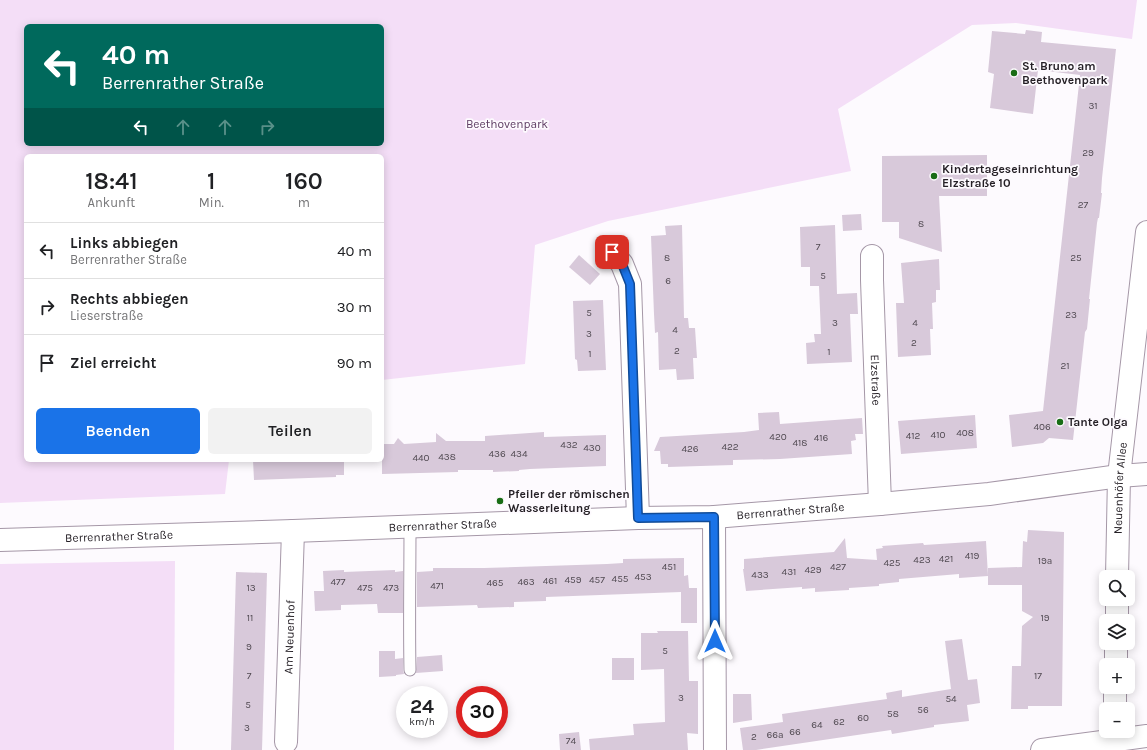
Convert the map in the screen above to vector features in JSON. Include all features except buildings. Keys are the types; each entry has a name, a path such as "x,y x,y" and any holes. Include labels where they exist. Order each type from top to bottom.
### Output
{"street":[{"name":"Neuenhöfer Allee","path":"1118,570 1119,476 1147,232"},
{"path":"612,252 622,264 630,284 638,518"},
{"name":"Elzstraße","path":"872,256 880,504"},
{"name":"Berrenrather Straße","path":"0,540 638,518 714,517 989,494 1119,476 1147,474"},
{"path":"714,517 715,750"},
{"name":"Am Neuenhof","path":"286,742 293,531"},
{"path":"1042,750 1147,736"}],"lane":[{"path":"410,526 410,670"}],"green space":[{"name":"Beethovenpark","path":"0,0 1137,0 1132,39 1016,23 972,25 838,109 851,171 608,221 535,245 525,364 384,380 384,154 24,154 24,462 229,462 225,494 0,503"},
{"path":"175,561 174,750 0,750 0,564"}],"place":[{"name":"St. Bruno am Beethovenpark","path":"1014,73"},
{"name":"Kindertageseinrichtung Elzstraße 10","path":"934,176"},
{"name":"Tante Olga","path":"1060,422"},
{"name":"Pfeiler der römischen Wasserleitung","path":"500,501"}],"route":[{"path":"612,252 622,264 630,284 638,518 714,517 715,641"}]}
